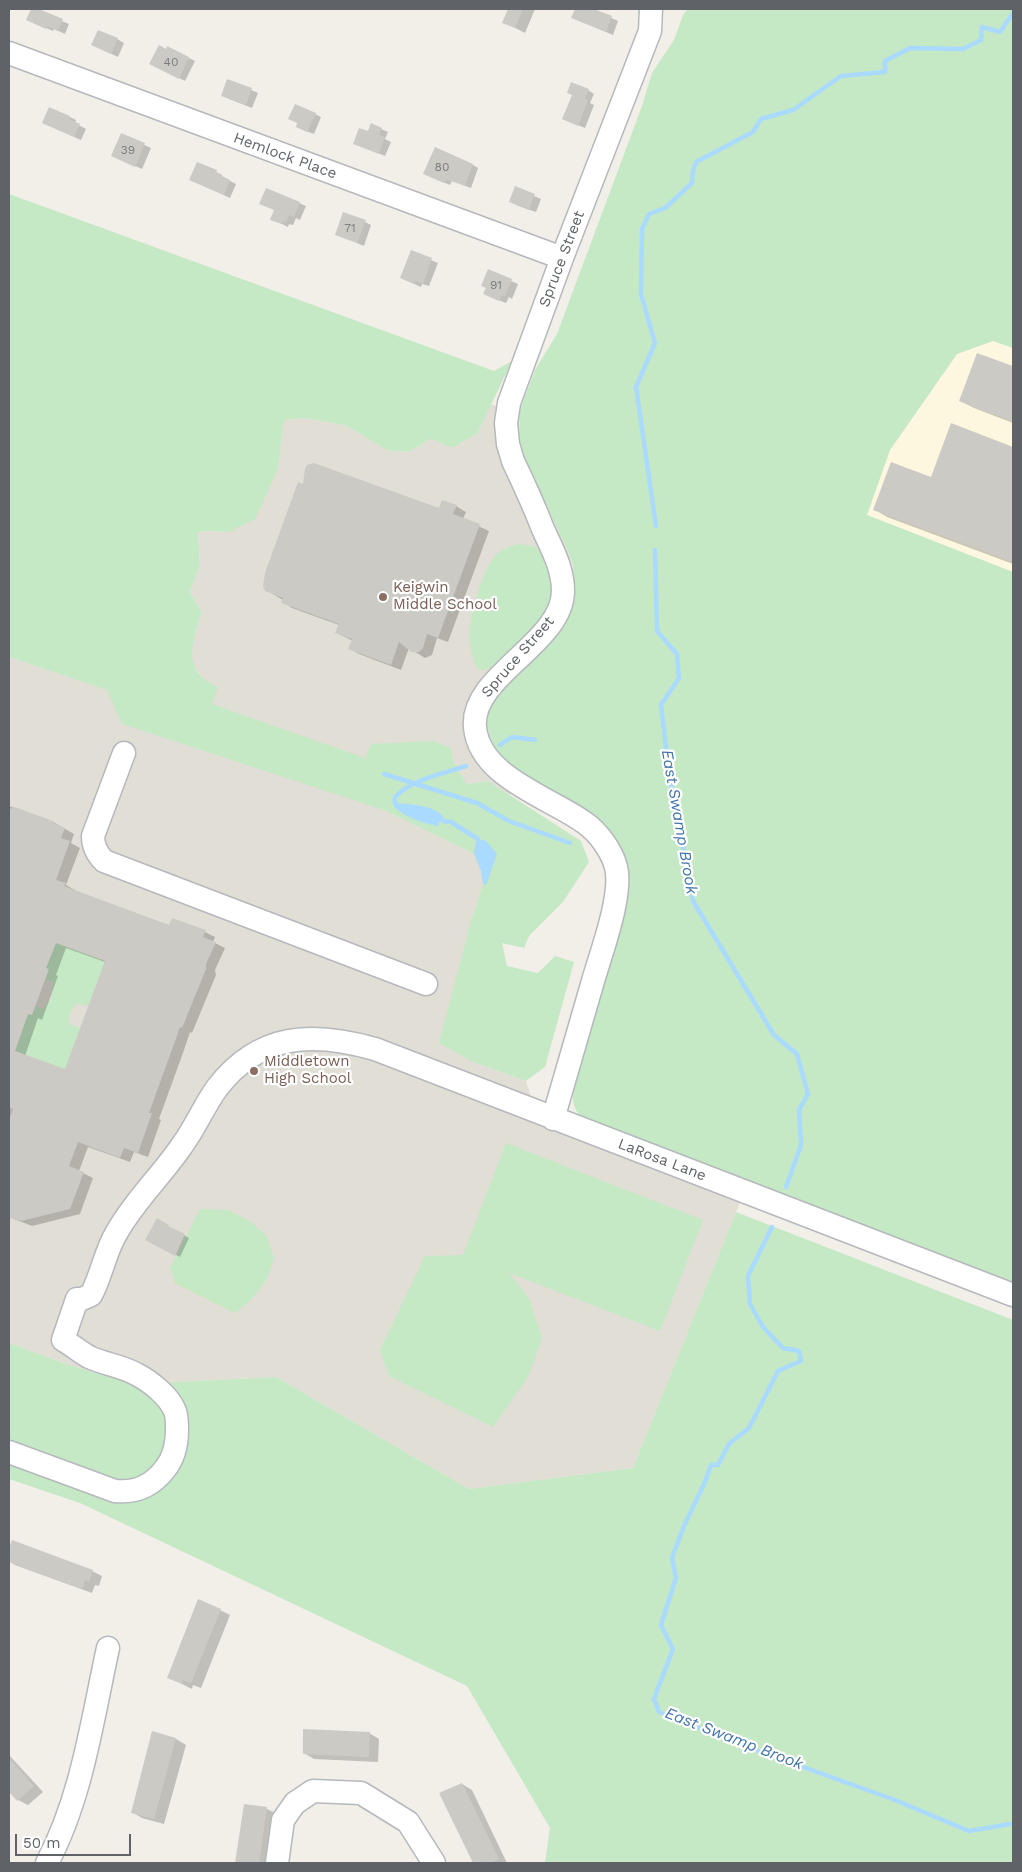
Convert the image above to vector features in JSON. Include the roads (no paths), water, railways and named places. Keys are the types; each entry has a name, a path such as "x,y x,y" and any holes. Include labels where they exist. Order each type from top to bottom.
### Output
{"street":[{"name":"Spruce Street","path":"553,1119 609,926 616,883 616,868 610,853 601,839 586,823 505,775 494,764 481,746 476,733 475,723 477,710 484,696 494,682 545,631 558,610 562,598 563,584 559,565 513,461 508,444 506,423 509,403 562,258 650,31 651,9"},
{"name":"Hemlock Place","path":"9,53 562,258"},
{"path":"124,752 93,836 95,850 104,861 426,984"},
{"name":"LaRosa Lane","path":"9,1452 122,1492 141,1489 157,1478 166,1468 173,1454 177,1434 174,1410 158,1389 136,1374 89,1356 64,1340 77,1299 91,1295 110,1244 121,1224 182,1146 219,1087 238,1065 253,1054 274,1045 308,1037 330,1038 374,1049 1013,1295"},
{"path":"47,1863 60,1839 78,1785 108,1648"},
{"path":"277,1863 283,1820 295,1803 313,1791 361,1793 408,1822 434,1863"}],"water":[{"path":"395,803 433,809 443,816 443,821 439,822 438,826 414,820 394,807"},
{"path":"478,839 486,841 497,854 486,885 483,884 481,871 474,853"}],"waterway":[{"name":"East Swamp Brook","path":"656,526 636,387 655,343 641,294 642,229 649,214 665,208 692,183 696,162 753,132 761,119 793,110 841,76 885,72 885,61 910,48 963,49 981,40 982,27 1000,32 1013,13"},
{"name":"East Swamp Brook","path":"655,550 657,631 677,654 679,678 661,705 669,773 693,901 774,1035 797,1054 808,1094 799,1110 801,1145 786,1187"},
{"path":"500,745 512,737 535,740"},
{"path":"395,803 395,797 419,781 466,766"},
{"path":"384,774 477,803 509,821 570,843"},
{"path":"443,821 451,822 478,839"},
{"name":"East Swamp Brook","path":"772,1227 748,1276 750,1304 763,1327 783,1348 799,1351 801,1361 778,1371 749,1428 729,1444 718,1465 711,1465 684,1526 672,1558 676,1578 661,1625 673,1649 654,1699 659,1712 736,1743 895,1800 969,1831 1010,1824"}],"place":[{"name":"Keigwin Middle School","path":"383,597"},
{"name":"Middletown High School","path":"254,1071"}]}
